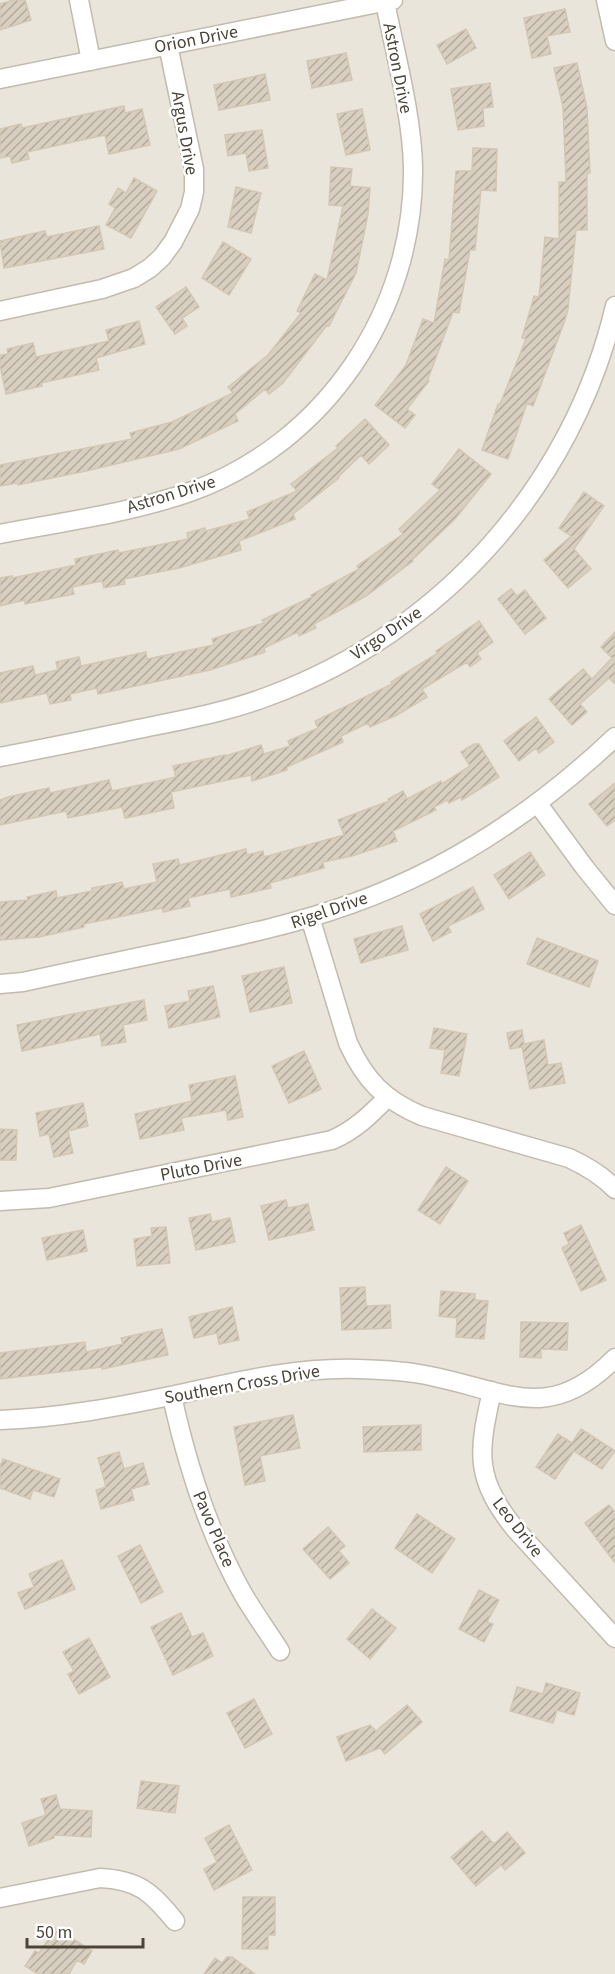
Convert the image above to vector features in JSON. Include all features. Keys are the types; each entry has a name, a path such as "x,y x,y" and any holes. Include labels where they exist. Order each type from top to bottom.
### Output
{"street":[{"path":"79,0 92,61"},
{"path":"606,0 615,42"},
{"name":"Orion Drive","path":"0,79 389,1"},
{"name":"Astron Drive","path":"0,534 157,502 212,483 237,471 287,438 305,422 344,379 366,346 389,300 400,270 412,201 413,166 409,125 389,1"},
{"name":"Argus Drive","path":"0,311 102,290 134,278 162,257 173,242 190,209 194,192 194,169 168,45"},
{"name":"Virgo Drive","path":"0,757 199,717 259,700 334,667 410,620 463,574 497,539 542,479 561,448 581,406 596,368 615,306"},
{"name":"Rigel Drive","path":"0,984 23,982 254,933 352,904 427,871 499,829 538,804 615,737"},
{"path":"538,804 615,905"},
{"path":"310,917 348,1043 355,1060 376,1088 404,1108 422,1116 569,1158 589,1167 615,1189"},
{"name":"Pluto Drive","path":"0,1201 49,1198 333,1140 361,1124 388,1097"},
{"name":"Southern Cross Drive","path":"0,1420 67,1415 286,1373 333,1369 400,1371 434,1376 516,1398 537,1399 555,1396 591,1379 615,1358"},
{"name":"Leo Drive","path":"492,1391 482,1447 483,1466 492,1496 501,1512 516,1530 615,1638"},
{"name":"Pavo Place","path":"172,1396 188,1465 209,1523 243,1594 280,1651"},
{"path":"0,1898 100,1878 116,1879 131,1882 144,1889 155,1897 175,1921"}],"shaded area":[{"path":"0,0 615,0 615,1974 0,1974"}],"building":[{"path":"13,0 25,0 31,20 0,30 0,4"},
{"path":"565,9 570,32 547,36 551,54 532,58 524,18"},
{"path":"466,29 476,48 447,64 437,45"},
{"path":"346,53 352,80 312,88 307,61"},
{"path":"577,63 587,108 590,173 587,174 587,230 576,230 565,320 533,406 527,403 508,459 482,450 498,404 500,404 526,339 522,338 534,296 539,297 545,237 559,239 559,182 566,182 563,107 554,68"},
{"path":"265,74 270,100 219,110 214,85"},
{"path":"490,83 493,107 483,108 484,126 458,130 451,89"},
{"path":"124,106 125,113 142,109 150,145 109,154 105,135 27,152 29,159 12,163 10,156 0,158 0,129 21,124 22,128"},
{"path":"362,109 370,150 346,155 337,114"},
{"path":"262,130 268,168 249,171 246,153 228,156 225,135"},
{"path":"473,148 497,149 496,191 481,190 475,250 470,250 459,313 453,312 429,381 407,409 415,415 405,428 375,405 406,365 423,319 434,323 445,259 449,260 456,171 472,171"},
{"path":"331,167 352,169 350,186 370,188 368,214 356,273 329,326 327,325 283,383 269,394 265,389 235,414 238,421 179,449 86,471 18,485 17,483 0,486 0,465 132,439 130,433 172,422 233,393 228,387 268,355 301,313 297,311 315,274 327,280 343,206 329,205"},
{"path":"134,178 157,191 131,238 106,225 115,208 109,204 118,188 126,193"},
{"path":"236,187 261,193 251,233 228,227"},
{"path":"99,226 104,249 4,268 0,241 45,231 47,237"},
{"path":"223,242 251,259 229,295 202,278"},
{"path":"186,287 199,307 182,318 187,326 175,334 156,307"},
{"path":"139,321 145,344 96,358 99,370 41,383 42,386 6,394 0,355 8,354 7,349 33,343 36,357 109,341 106,330"},
{"path":"365,419 389,445 369,464 361,455 339,478 293,514 295,519 239,541 241,550 179,568 124,579 125,584 104,588 102,581 72,587 74,594 25,604 25,600 0,606 0,578 12,576 12,578 76,565 75,559 118,550 119,553 188,539 187,533 205,528 206,531 250,519 247,512 297,491 291,484 338,448 336,446"},
{"path":"459,449 491,474 455,519 413,561 366,596 314,624 316,628 299,636 298,632 264,648 265,652 210,670 98,694 97,688 70,694 71,700 50,704 47,693 0,703 0,673 33,666 35,675 58,670 56,662 79,657 81,666 146,652 147,659 214,645 212,639 264,623 262,620 312,597 311,595 359,569 357,566 403,534 399,529 440,490 432,484"},
{"path":"584,492 604,506 574,549 591,569 568,588 544,560 571,536 559,528"},
{"path":"511,589 517,596 525,590 546,618 525,634 498,599"},
{"path":"479,621 493,642 477,653 481,659 470,667 467,662 422,689 427,697 397,715 370,727 368,723 341,736 343,742 287,767 287,770 252,781 251,775 171,792 174,808 125,818 122,807 68,818 66,811 0,825 0,800 8,797 49,788 50,793 109,780 112,791 176,777 173,766 225,756 261,745 264,754 290,746 288,741 318,728 315,721 392,684 391,682 438,653 436,651"},
{"path":"615,632 615,684 609,678 580,704 587,712 572,725 549,699 583,669 592,679 612,658 601,647"},
{"path":"536,717 554,742 539,753 536,748 519,761 504,741"},
{"path":"474,744 479,744 499,777 462,800 461,797 449,803 447,800 434,807 436,810 393,831 397,841 352,856 323,862 324,868 270,883 271,888 231,897 230,889 188,898 190,906 163,912 162,908 84,924 84,927 39,937 0,940 0,902 28,900 27,897 56,891 57,898 122,882 124,889 157,882 153,864 178,859 180,865 246,849 247,855 263,851 264,857 344,835 338,820 389,801 388,799 403,791 407,799 441,781 442,784 470,766 461,752"},
{"path":"615,783 615,820 607,826 589,804"},
{"path":"530,852 545,875 509,899 494,875"},
{"path":"473,887 484,909 448,926 451,932 433,941 420,914"},
{"path":"402,926 408,950 361,963 354,939"},
{"path":"537,938 598,961 589,987 527,964"},
{"path":"284,967 292,1003 250,1012 242,976"},
{"path":"213,986 220,1017 169,1028 165,1006 190,1001 188,991"},
{"path":"144,1000 147,1020 123,1025 126,1042 102,1046 100,1034 22,1051 17,1025"},
{"path":"434,1028 467,1034 459,1076 441,1073 445,1050 430,1048"},
{"path":"522,1030 524,1044 544,1040 548,1065 561,1063 565,1083 530,1089 522,1047 510,1049 507,1033"},
{"path":"304,1051 321,1089 289,1103 272,1066"},
{"path":"235,1076 243,1117 228,1120 226,1110 181,1118 184,1130 140,1139 135,1114 192,1101 189,1085"},
{"path":"83,1103 88,1126 68,1131 73,1153 54,1157 49,1134 40,1136 36,1113"},
{"path":"0,1129 17,1130 16,1160 0,1160"},
{"path":"446,1167 468,1181 440,1224 418,1210"},
{"path":"286,1200 288,1208 308,1204 314,1230 269,1240 261,1206"},
{"path":"210,1214 212,1222 230,1218 235,1242 196,1250 189,1218"},
{"path":"581,1225 606,1280 581,1291 562,1248 569,1244 564,1233"},
{"path":"166,1227 170,1263 137,1266 134,1239 152,1236 151,1228"},
{"path":"83,1230 87,1251 47,1260 42,1238"},
{"path":"365,1287 366,1306 390,1305 391,1328 342,1330 340,1288"},
{"path":"441,1291 475,1294 475,1300 488,1301 484,1339 456,1337 457,1318 439,1316"},
{"path":"232,1307 239,1340 219,1344 217,1333 194,1338 189,1317"},
{"path":"521,1322 568,1323 567,1350 541,1349 541,1358 520,1357"},
{"path":"162,1329 168,1355 102,1369 102,1367 0,1379 0,1353 85,1342 86,1352 123,1344 121,1338"},
{"path":"293,1415 300,1448 260,1456 265,1481 245,1485 234,1427"},
{"path":"421,1425 421,1450 364,1452 363,1427"},
{"path":"581,1429 615,1451 602,1469 574,1451 555,1479 536,1467 558,1434 572,1443"},
{"path":"119,1452 124,1469 143,1463 149,1484 131,1489 134,1500 101,1509 96,1490 106,1487 98,1458"},
{"path":"3,1459 60,1479 54,1497 33,1490 30,1499 0,1488 0,1467"},
{"path":"609,1505 615,1512 615,1563 585,1523"},
{"path":"417,1514 455,1539 432,1573 395,1548"},
{"path":"328,1527 345,1546 339,1551 349,1563 330,1579 303,1549"},
{"path":"140,1545 163,1592 141,1603 118,1556"},
{"path":"62,1560 75,1589 25,1609 18,1593 34,1587 29,1574"},
{"path":"479,1590 499,1600 487,1622 493,1624 484,1642 459,1629"},
{"path":"372,1609 396,1628 370,1659 347,1639"},
{"path":"181,1613 192,1637 203,1633 213,1656 173,1675 151,1627"},
{"path":"89,1638 110,1677 79,1694 68,1674 74,1671 63,1652"},
{"path":"546,1683 580,1693 574,1715 557,1710 553,1723 510,1711 517,1687 543,1694"},
{"path":"254,1699 272,1734 245,1748 227,1713"},
{"path":"407,1705 422,1722 385,1754 380,1748 346,1761 337,1737 370,1725 376,1731"},
{"path":"141,1781 179,1786 175,1813 137,1808"},
{"path":"56,1795 60,1809 92,1811 91,1837 54,1835 54,1838 29,1846 22,1823 46,1815 41,1799"},
{"path":"229,1825 252,1870 214,1890 204,1869 217,1862 205,1838"},
{"path":"482,1831 494,1844 507,1832 525,1853 505,1870 501,1865 476,1886 451,1857"},
{"path":"243,1897 275,1897 275,1935 268,1935 268,1949 242,1949"},
{"path":"56,1928 92,1951 84,1964 77,1960 69,1974 38,1974 25,1966 35,1951 39,1953"},
{"path":"227,1957 232,1957 255,1974 204,1974 215,1958 222,1963"}]}
